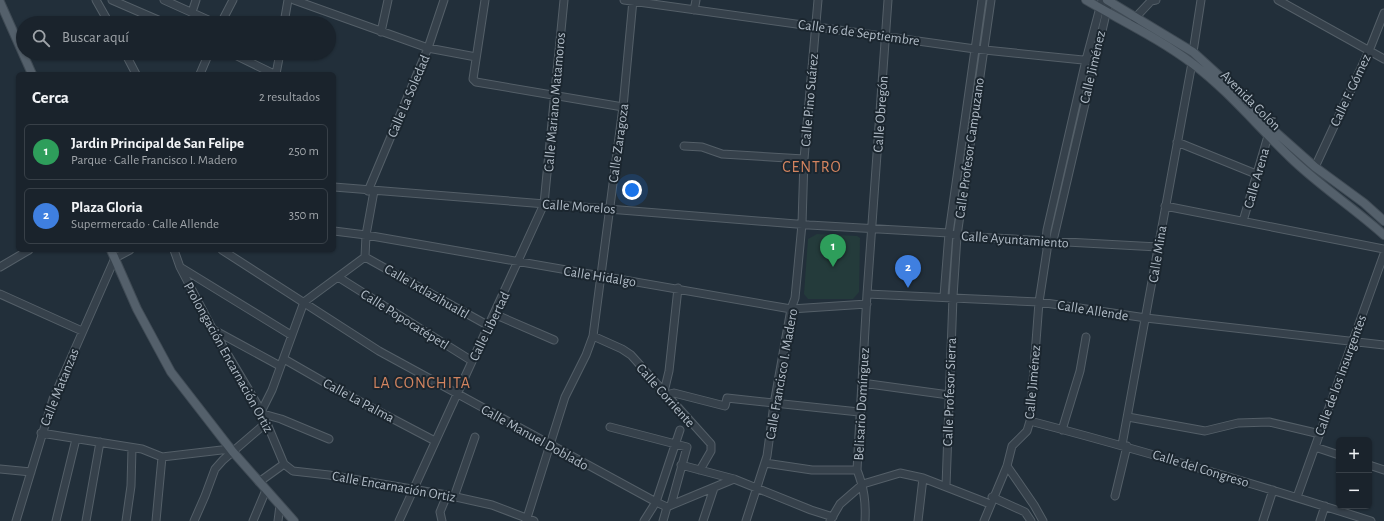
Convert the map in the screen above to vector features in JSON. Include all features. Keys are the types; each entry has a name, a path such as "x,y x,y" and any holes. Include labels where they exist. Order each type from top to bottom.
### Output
{"main road":[{"name":"Avenida Colón","path":"1086,0 1105,4 1136,17 1193,52 1247,101 1271,128 1315,167 1384,221"},
{"path":"0,2 16,38"},
{"name":"Avenida Colón","path":"1105,4 1133,26 1171,48 1192,63 1240,105 1268,136 1292,159 1357,211 1384,235"},
{"path":"26,60 31,72"},
{"path":"1357,211 1364,204"},
{"path":"113,254 137,309 171,372 232,450 294,521"}],"street":[{"path":"96,0 104,16"},
{"path":"112,0 149,16"},
{"path":"164,0 201,16"},
{"path":"192,12 196,0"},
{"path":"225,16 233,0"},
{"path":"285,16 288,0"},
{"path":"294,0 428,48 476,57"},
{"path":"381,32 388,0"},
{"name":"Calle La Soledad","path":"365,255 371,191 428,48 444,0"},
{"path":"485,0 473,79 476,82 623,107"},
{"name":"Calle Mariano Matamoros","path":"518,262 544,204 564,0"},
{"name":"Calle 16 de Septiembre","path":"624,0 816,27 886,35 975,49 1090,60"},
{"path":"694,10 696,0"},
{"name":"Calle Pino Suárez","path":"802,224 804,159 818,0"},
{"name":"Calle Obregón","path":"873,228 888,0"},
{"name":"Calle Profesor Campuzano","path":"971,109 975,49 982,0"},
{"name":"Calle Profesor Campuzano","path":"944,296 949,233 962,170 971,109 984,50 991,0"},
{"path":"1133,26 1136,17 1151,0 1156,0"},
{"path":"1193,52 1201,0"},
{"path":"1278,0 1384,59"},
{"name":"Calle Zaragoza","path":"529,520 565,397 586,355 592,338 608,208 623,107 633,1"},
{"name":"Calle Jiménez","path":"984,521 991,500 1006,466 1012,446 1027,431 1030,421 1039,302 1047,250 1090,60 1105,4"},
{"name":"Calle F. Gómez","path":"1315,167 1369,51 1384,13"},
{"path":"129,60 135,72"},
{"path":"201,72 206,60"},
{"path":"246,60 271,72"},
{"path":"275,72 278,60"},
{"name":"Calle Mina","path":"1115,496 1125,446 1128,417 1165,206 1192,63"},
{"name":"Calle Arena","path":"1243,221 1268,136"},
{"path":"1177,142 1256,174"},
{"path":"684,146 702,148 722,154 804,159"},
{"name":"Calle Profesor Campuzano","path":"953,297 962,170"},
{"name":"Calle Morelos","path":"336,187 802,224 873,228"},
{"path":"1165,206 1384,249"},
{"name":"Calle Francisco I. Madero","path":"746,521 765,463 791,309 797,287 802,224"},
{"path":"867,294 873,228"},
{"name":"Calle Ayuntamiento","path":"873,228 949,233 957,236 1158,247"},
{"name":"Calle Hidalgo","path":"336,231 678,288 791,309 867,304"},
{"path":"0,267 26,252"},
{"name":"Prolongación Encarnación Ortiz","path":"175,252 180,267 212,328 262,413 284,464"},
{"name":"Calle Manuel Doblado","path":"225,252 378,351 656,502 669,506"},
{"name":"Calle Matanzas","path":"16,521 41,433 53,399 113,254"},
{"name":"Calle de los Insurgentes","path":"1297,497 1384,254"},
{"path":"329,439 281,418 262,413 284,359 291,334 304,302 365,255"},
{"name":"Calle Ixtlazihualtl","path":"365,255 489,326"},
{"name":"Calle Libertad","path":"399,521 456,394 510,282 518,262"},
{"path":"180,267 291,334"},
{"name":"Calle Popocatépetl","path":"338,277 472,361"},
{"path":"678,288 669,371 665,393 674,393 725,406 726,398 860,412"},
{"path":"0,294 82,331"},
{"name":"Calle Allende","path":"867,294 944,296 1039,302 1146,318 1384,345"},
{"name":"Belisario Domínguez","path":"765,463 812,470 857,470 867,294"},
{"name":"Calle Profesor Sierra","path":"946,486 953,297"},
{"path":"494,314 554,340"},
{"path":"212,328 280,366"},
{"path":"1062,430 1080,371 1086,337"},
{"name":"Calle Corriente","path":"592,338 622,349 631,355 711,444 711,451 700,470"},
{"name":"Calle La Palma","path":"284,359 338,390 435,441"},
{"path":"862,383 949,395"},
{"path":"1128,417 1205,430 1238,423 1269,422 1320,434"},
{"name":"Calle del Congreso","path":"1030,421 1125,446 1297,497 1371,521"},
{"path":"194,521 206,496 215,469 232,450 266,423"},
{"name":"Calle Corriente","path":"610,427 687,447 681,465"},
{"path":"644,521 656,502 680,430"},
{"path":"41,433 142,449 162,457 232,450"},
{"path":"442,521 440,512 451,496 475,437"},
{"path":"56,521 76,439"},
{"path":"86,521 100,442"},
{"path":"1315,447 1336,454"},
{"path":"126,521 131,486 132,448"},
{"path":"156,521 162,457"},
{"path":"259,482 284,464"},
{"name":"Calle Encarnación Ortiz","path":"284,464 293,471 329,475 414,489 492,505 529,520"},
{"path":"663,521 681,465 734,479 757,487 831,519 840,504 863,484 900,473 922,478 1025,512 1031,521"},
{"path":"1006,466 1034,505 1043,521"},
{"path":"1372,466 1384,470"},
{"path":"0,469 31,472"},
{"path":"857,470 863,484 866,501 865,521"},
{"path":"918,521 922,478"},
{"path":"669,506 734,479"},
{"path":"704,521 714,488"},
{"path":"253,521 266,490"},
{"path":"1263,521 1274,490"},
{"path":"278,521 280,505"},
{"path":"1320,521 1325,506"}],"green space":[{"path":"817,234 857,236 860,238 859,292 853,299 808,299 804,294 808,239"}],"place":[{"name":"Jardin Principal de San Felipe","path":"833,267"},
{"name":"Plaza Gloria","path":"908,288"}],"district":[{"name":"CENTRO","path":"812,166"},
{"name":"LA CONCHITA","path":"422,382"}]}
